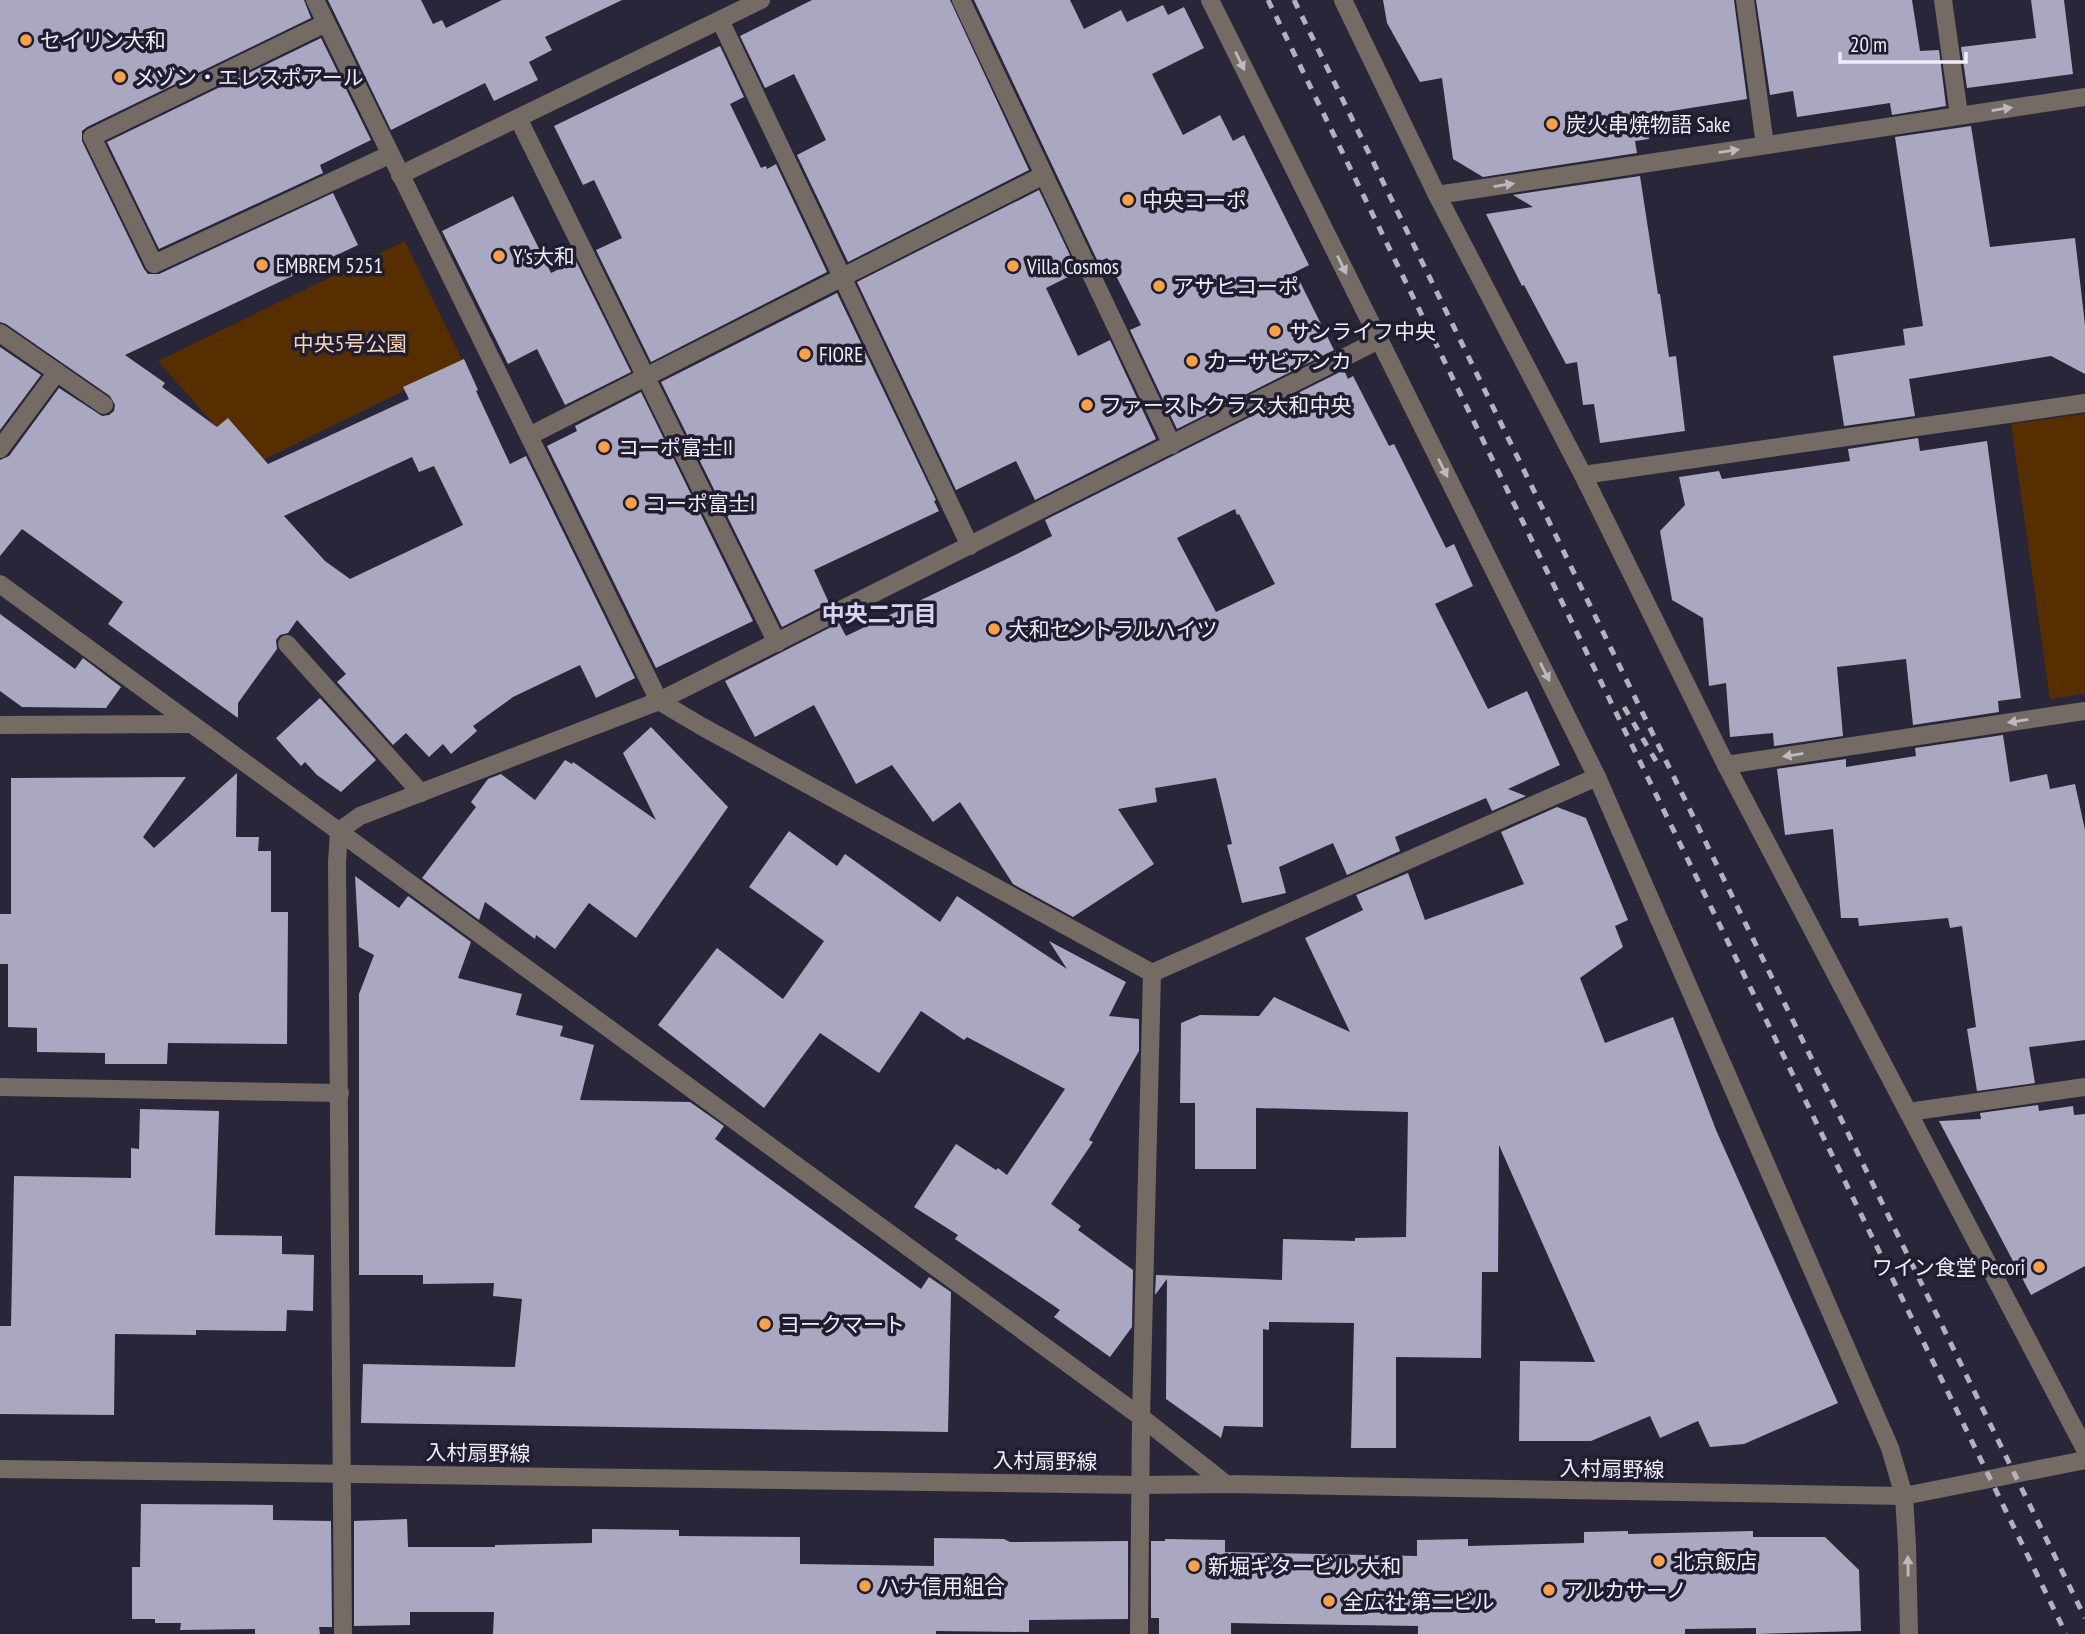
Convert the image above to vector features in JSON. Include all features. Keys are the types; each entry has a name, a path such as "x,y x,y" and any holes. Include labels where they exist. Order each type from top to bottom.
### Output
{"street":[{"path":"314,0 659,701 1152,973"},
{"path":"400,175 761,0"},
{"path":"961,0 1172,445"},
{"path":"1210,0 1597,777 1889,1448 1904,1496 1909,1634"},
{"path":"1343,0 1437,195 1583,475 1726,765 2085,1449"},
{"path":"1745,0 1765,145"},
{"path":"1943,0 1959,115"},
{"path":"720,20 970,546"},
{"path":"326,23 92,137 154,264 389,155"},
{"path":"1437,195 2085,97"},
{"path":"518,118 777,643"},
{"path":"529,436 1044,175"},
{"path":"0,333 104,405"},
{"path":"339,831 360,816 659,701 1379,340"},
{"path":"0,449 57,372"},
{"path":"1583,475 2085,403"},
{"path":"0,584 1141,1417 1226,1484"},
{"path":"287,644 421,793"},
{"path":"1726,765 2085,711"},
{"path":"0,725 192,724"},
{"path":"1152,973 1597,777"},
{"path":"339,831 337,863 343,1634"},
{"path":"1139,1634 1141,1417 1152,973"},
{"path":"0,1087 340,1093"},
{"path":"1908,1112 2085,1087"},
{"name":"入村扇野線","path":"0,1469 1226,1484 1904,1496 2085,1460"}],"green space":[{"name":"中央5号公園","path":"405,241 463,362 251,466 158,361"},
{"path":"2085,414 2085,694 2050,699 2011,424"}],"building":[{"path":"0,0 304,0 311,18 87,127 82,131 82,141 148,274 159,274 333,193 358,245 125,355 165,383 162,387 217,427 228,418 268,464 409,399 403,387 464,359 510,464 526,456 635,678 596,698 580,665 513,697 473,726 477,731 451,754 443,744 429,757 406,733 393,745 337,682 346,674 297,620 288,633 280,635 276,640 277,649 238,703 238,718 108,624 123,602 22,529 0,556 0,460 9,456 59,388 102,416 114,411 115,405 110,396 0,322","holes":["412,457 419,472 434,466 463,525 350,579 325,561 284,516"]},
{"path":"328,0 421,0 433,24 442,20 446,28 502,0 622,0 545,37 552,50 529,62 538,80 494,101 485,83 391,130"},
{"path":"812,0 950,0 1029,170 848,262 797,155 826,140 794,74 765,88 740,36"},
{"path":"974,0 1070,0 1084,29 1121,10 1127,22 1163,5 1168,15 1184,7 1204,48 1152,74 1183,135 1220,115 1233,141 1244,135 1309,265 1295,272 1334,350 1177,429 1130,330 1141,325 1107,258 1098,262"},
{"path":"1383,0 1734,0 1747,99 1646,115 1649,139 1635,141 1637,153 1483,177 1453,159 1442,78 1420,82 1387,23"},
{"path":"1756,0 1912,0 1920,51 1939,50 1946,106 1892,115 1890,103 1797,117 1793,91 1770,95"},
{"path":"2031,0 2064,0 2073,74 1967,88 1961,47 2036,38"},
{"path":"321,38 371,140 320,165 323,173 159,249 107,142"},
{"path":"720,46 744,97 730,104 761,168 766,166 767,169 776,164 827,272 651,362 596,250 622,238 594,180 583,185 554,126"},
{"path":"1971,126 1990,247 2075,238 2085,325 2085,374 2051,356 1909,379 1915,416 1844,426 1833,356 1905,345 1903,329 1923,326 1895,137"},
{"path":"1640,176 1669,357 1676,356 1685,431 1600,443 1594,404 1583,405 1577,362 1566,364 1524,285 1522,286 1486,214 1533,207 1513,195"},
{"path":"1039,190 1078,272 1046,288 1078,356 1110,340 1156,439 1035,500 1016,461 956,490 857,282"},
{"path":"513,196 551,273 576,261 631,372 565,405 537,349 508,364 442,231"},
{"path":"837,293 939,511 814,570 829,603 782,627 661,382"},
{"path":"0,347 41,375 0,430"},
{"path":"1344,370 1348,379 1353,376 1389,446 1394,444 1446,548 1454,544 1473,586 1435,604 1488,709 1527,691 1560,765 1508,789 1526,796 1492,811 1486,798 1395,837 1400,851 1347,875 1333,843 1279,867 1286,893 1242,903 1227,845 1232,844 1216,778 1155,788 1157,802 1118,809 1154,864 1073,917 1013,884 960,802 933,822 892,765 856,784 814,705 755,737 725,681 839,623 846,636 1019,553 1052,536 1045,520","holes":["1235,509 1237,515 1239,514 1275,584 1216,612 1177,538"]},
{"path":"641,392 753,621 656,668 547,446 577,431 575,426"},
{"path":"1918,438 1920,451 1987,441 2021,698 1998,701 1999,712 1913,725 1906,659 1837,667 1843,736 1774,746 1773,733 1730,737 1726,683 1709,686 1703,618 1672,600 1660,531 1685,505 1679,477 1719,471 1722,479 1850,461 1848,449"},
{"path":"0,614 75,669 83,658 121,687 106,708 22,707 0,691"},
{"path":"320,698 376,760 341,792 317,775 305,762 301,766 276,738"},
{"path":"651,727 728,807 636,938 589,903 555,949 536,935 535,939 485,902 479,920 422,878 476,807 471,802 488,779 501,774 535,800 565,760 572,764 573,762 656,820 623,753"},
{"path":"2003,735 2010,782 2047,774 2050,789 2075,784 2085,830 2085,1040 2029,1047 2035,1083 1977,1091 1967,1029 1976,1027 1962,926 1950,928 1948,918 1859,926 1858,918 1841,918 1833,829 1785,835 1777,769 1846,759 1846,767 1916,756 1915,748"},
{"path":"237,773 236,837 259,837 258,851 271,851 271,912 288,912 287,1044 168,1043 167,1064 105,1064 105,1053 37,1052 37,1028 8,1027 8,964 0,964 0,914 11,914 11,778 186,777 143,837 154,848"},
{"path":"1557,807 1586,818 1628,920 1615,926 1623,947 1580,978 1605,1043 1673,1017 1716,1130 1838,1403 1744,1444 1710,1447 1698,1421 1660,1438 1650,1416 1591,1441 1519,1441 1520,1361 1595,1362 1499,1145 1498,1272 1482,1272 1481,1358 1396,1357 1396,1448 1351,1448 1354,1323 1269,1322 1269,1330 1263,1329 1263,1427 1224,1426 1221,1438 1166,1399 1167,1279 1155,1295 1156,1275 1282,1280 1283,1239 1355,1241 1355,1238 1406,1237 1408,1112 1256,1108 1256,1169 1195,1169 1195,1103 1180,1103 1181,1023 1200,1015 1259,1016 1274,997 1350,1032 1305,938 1363,910 1356,895 1408,873 1425,920 1524,884 1501,832"},
{"path":"789,831 837,866 845,854 940,922 957,896 1067,969 1049,941 1126,982 1109,1016 1139,1019 1139,1051 1089,1140 1093,1142 1051,1204 1081,1226 1078,1230 1133,1270 1132,1327 1110,1357 1054,1317 1060,1310 955,1239 958,1235 914,1207 956,1144 1007,1175 1065,1089 967,1037 964,1040 921,1011 879,1073 820,1033 764,1108 658,1025 717,948 783,999 824,941 749,887"},
{"path":"355,876 399,908 408,896 471,942 458,978 522,994 516,1015 563,1026 560,1036 594,1045 580,1100 690,1102 724,1126 715,1139 921,1289 929,1277 951,1292 948,1432 361,1423 363,1364 515,1367 522,1299 493,1296 494,1283 423,1284 423,1275 359,1275 359,994 374,955 359,947"},
{"path":"2038,1105 2039,1111 2073,1106 2074,1115 2085,1114 2085,1266 2031,1295 1939,1121 1981,1119 1980,1113"},
{"path":"140,1109 219,1111 215,1235 282,1236 282,1254 314,1255 313,1311 287,1310 286,1331 196,1330 196,1335 115,1334 114,1415 0,1414 0,1326 11,1326 14,1176 131,1178 131,1148 139,1149"},
{"path":"141,1504 273,1505 273,1520 331,1521 332,1627 319,1627 320,1634 255,1634 255,1629 180,1630 181,1623 155,1623 155,1619 132,1619 132,1567 140,1567"},
{"path":"407,1519 408,1547 592,1543 592,1529 679,1530 679,1536 800,1537 800,1564 934,1566 934,1538 1004,1539 1010,1542 1128,1541 1128,1619 1029,1620 1029,1632 493,1634 494,1612 410,1612 410,1625 354,1626 354,1521"},
{"path":"1628,1531 1628,1534 1753,1531 1753,1537 1825,1537 1859,1570 1861,1631 1756,1634 1756,1628 1685,1629 1685,1634 1418,1634 1418,1626 1231,1623 1231,1634 1159,1634 1159,1618 1151,1618 1151,1541 1225,1540 1225,1552 1417,1556 1417,1540 1468,1539 1468,1546 1584,1543 1584,1532"}],"railway":[{"path":"1268,0 2066,1634"},
{"path":"1294,0 2085,1618"},
{"path":"1624,707 1656,761"}],"place":[{"name":"セイリン大和","path":"26,40"},
{"name":"メゾン・エレスポアール","path":"120,77"},
{"name":"炭火串焼物語 Sake","path":"1552,124"},
{"name":"中央コーポ","path":"1128,200"},
{"name":"Y's大和","path":"499,256"},
{"name":"EMBREM 5251","path":"262,265"},
{"name":"Villa Cosmos","path":"1013,266"},
{"name":"アサヒコーポ","path":"1159,286"},
{"name":"サンライフ中央","path":"1275,331"},
{"name":"FIORE","path":"805,354"},
{"name":"カーサビアンカ","path":"1192,361"},
{"name":"ファーストクラス大和中央","path":"1087,405"},
{"name":"コーポ富士II","path":"604,447"},
{"name":"コーポ富士I","path":"631,503"},
{"name":"大和セントラルハイツ","path":"994,629"},
{"name":"ワイン食堂 Pecori","path":"2039,1267"},
{"name":"ヨークマート","path":"765,1324"},
{"name":"北京飯店","path":"1659,1561"},
{"name":"新堀ギタービル 大和","path":"1194,1566"},
{"name":"ハナ信用組合","path":"865,1586"},
{"name":"アルカサーノ","path":"1549,1590"},
{"name":"全広社 第二ビル","path":"1329,1601"}],"district":[{"name":"中央二丁目","path":"879,613"}]}
